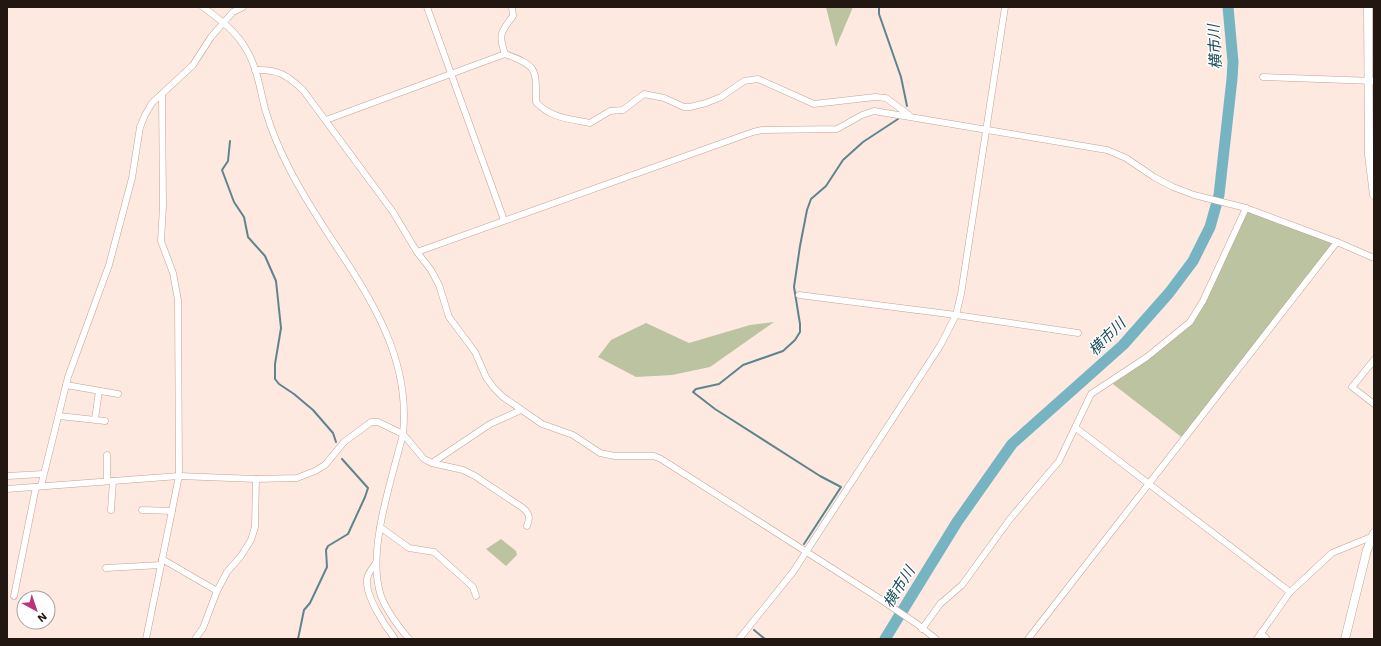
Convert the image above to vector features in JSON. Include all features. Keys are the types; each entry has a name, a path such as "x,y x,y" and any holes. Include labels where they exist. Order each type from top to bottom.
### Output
{"main road":[{"path":"1368,7 1372,81 1369,155 1374,196"},
{"path":"1344,638 1373,535"}],"street":[{"path":"203,7 223,22 246,48 255,70 275,138 289,169 353,271 391,343 402,380 404,403 403,434 380,527 376,563 379,588 384,603 391,616 409,639"},
{"path":"14,596 38,487 59,416 66,385 109,265 132,178 140,127 152,103 193,64 223,22 233,12 243,7"},
{"path":"427,7 504,220"},
{"path":"505,54 500,40 501,32 513,16 512,7"},
{"path":"739,639 793,572 940,346 956,315 961,294 1005,7"},
{"path":"326,120 505,54 525,61 534,69 536,76 536,102 543,110 558,117 590,123 610,111 623,110 644,94 659,97 684,107 716,99 744,81 758,79 814,104 875,97 886,98 910,116"},
{"path":"255,70 268,69 277,71 293,81 303,90 326,120 393,212 417,252 436,278 449,317 475,352 486,377 503,397 542,424 573,435 600,453 615,456 654,456 661,459 885,602 936,639"},
{"path":"1263,77 1372,81"},
{"path":"146,639 179,476 178,300 173,273 161,241 163,206 162,94"},
{"path":"417,252 753,132 762,130 837,130 862,114 874,111 910,116 986,131 1107,150 1126,158 1167,184 1194,195 1243,208 1337,242 1374,258"},
{"path":"922,628 940,604 962,585 1010,519 1059,461 1092,394 1147,357 1190,322 1203,301 1243,208"},
{"path":"1028,639 1337,242"},
{"path":"799,295 956,315 1078,333"},
{"path":"1374,360 1352,387 1374,404"},
{"path":"66,385 118,394"},
{"path":"96,419 100,391"},
{"path":"432,463 490,424 521,410"},
{"path":"59,416 105,420"},
{"path":"7,489 179,476 256,479 297,478 315,471 325,465 344,442 371,422 378,422 403,434 424,459 432,463 463,470 488,484 528,513 530,518 527,526"},
{"path":"1076,428 1290,592"},
{"path":"107,455 111,510"},
{"path":"7,476 43,474"},
{"path":"194,639 203,628 217,591 227,572 241,556 251,540 255,527 256,479"},
{"path":"142,510 172,511"},
{"path":"380,527 409,548 434,552 473,587 476,596"},
{"path":"1257,639 1267,637 1290,592 1332,553 1373,535"},
{"path":"106,568 161,562 217,591"},
{"path":"376,563 369,571 367,581 371,597 384,625 395,639"}],"green space":[{"path":"826,7 853,7 836,47"},
{"path":"1246,208 1337,242 1184,439 1109,381 1147,357 1190,322"},
{"path":"774,322 710,367 672,375 636,377 598,357 611,340 646,323 689,343 750,325"},
{"path":"501,539 516,551 517,555 506,566 486,549"}],"waterway":[{"path":"879,7 879,14 901,77 907,106"},
{"name":"横市川","path":"885,639 957,522 1012,444 1123,345 1169,293 1193,261 1210,227 1219,195 1233,62 1228,7"},
{"path":"804,544 841,487 820,476 715,409 693,392 696,389 719,384 743,365 783,351 795,340 800,332 800,324 794,287 800,246 807,210 811,199 826,186 843,160 863,142 898,119"},
{"path":"230,141 228,161 222,170 234,202 244,217 248,237 265,256 276,281 281,328 275,364 275,379 279,384 313,410 333,433 336,442"},
{"path":"298,639 304,610 310,603 327,567 326,550 328,546 348,534 368,488 342,459"},
{"path":"754,630 765,639"}]}
